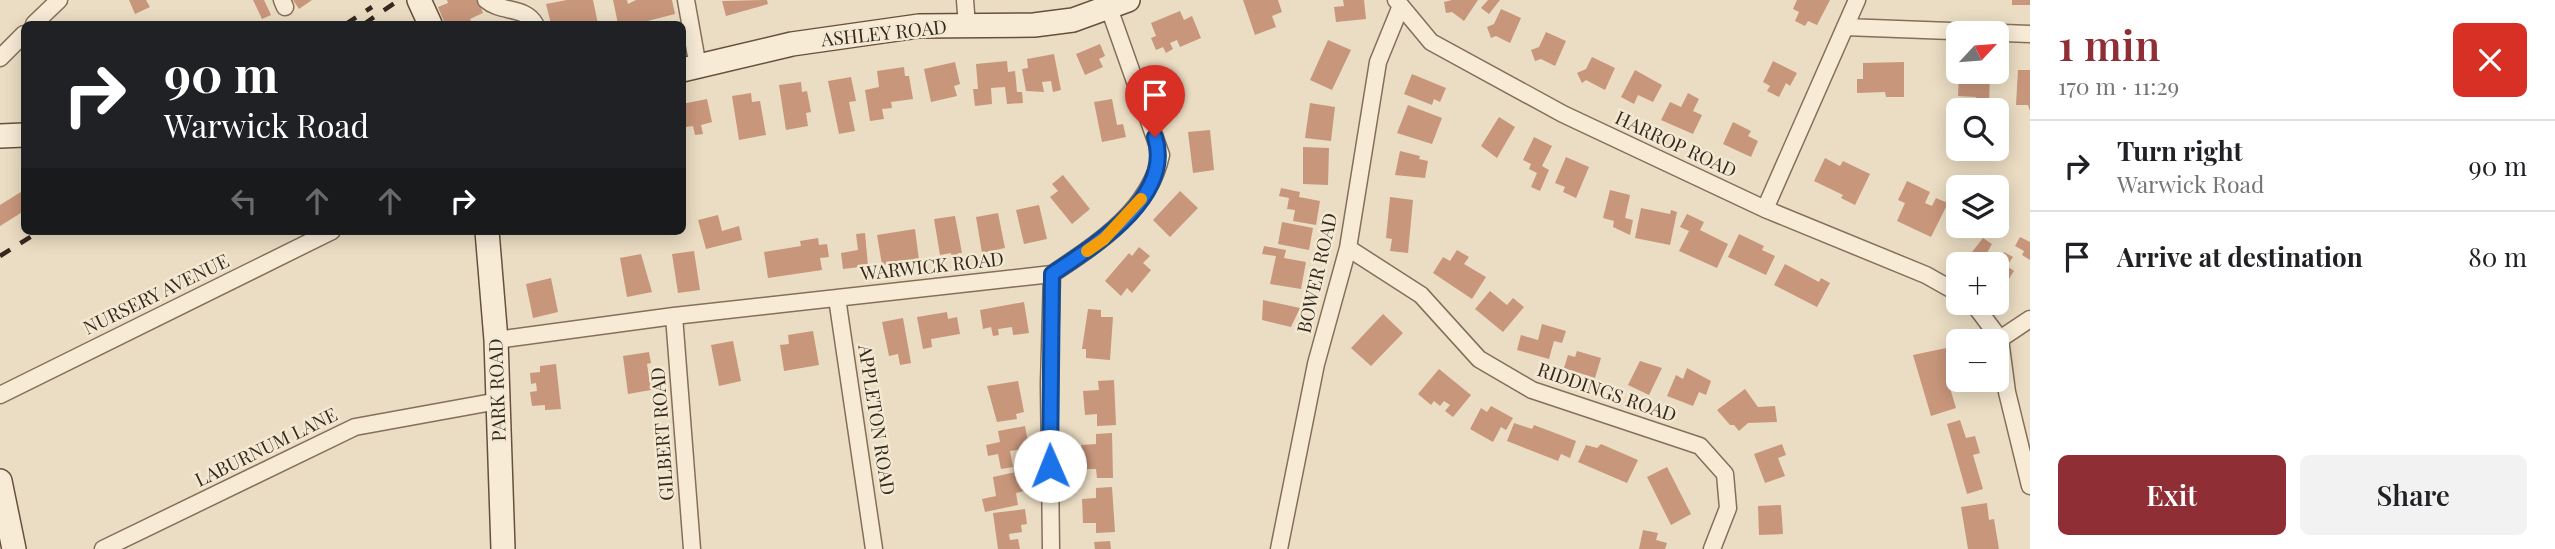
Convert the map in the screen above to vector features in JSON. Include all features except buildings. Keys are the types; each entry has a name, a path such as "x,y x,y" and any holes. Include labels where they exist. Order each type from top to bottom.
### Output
{"main road":[{"path":"419,0 429,21"},
{"name":"ASHLEY ROAD","path":"690,69 792,44 919,26 1034,25 1073,20 1118,4"},
{"path":"0,136 21,135"},
{"name":"PARK ROAD","path":"487,235 496,340 503,549"},
{"path":"0,481 14,549"}],"street":[{"path":"37,21 59,0"},
{"path":"486,0 502,10 520,12 532,21"},
{"path":"686,0 690,69"},
{"path":"965,0 967,26"},
{"path":"1765,209 1857,0"},
{"name":"WARWICK ROAD","path":"496,340 674,316 1052,274 1104,239 1145,194 1156,177 1161,155 1118,4"},
{"name":"HARROP ROAD","path":"1398,4 1431,42 1563,114 1765,209 1926,275 1946,286"},
{"name":"BOWER ROAD","path":"1279,549 1317,364 1348,248 1378,62 1398,4"},
{"path":"1845,27 2030,34"},
{"path":"0,58 21,37"},
{"name":"NURSERY AVENUE","path":"0,395 323,235"},
{"name":"RIDDINGS ROAD","path":"1348,248 1420,295 1479,359 1532,390 1700,446 1725,474 1728,508 1712,549"},
{"path":"1051,549 1049,384 1052,274"},
{"name":"APPLETON ROAD","path":"837,298 874,549"},
{"name":"GILBERT ROAD","path":"674,316 692,549"},
{"path":"2009,333 2030,319"},
{"path":"2007,392 2030,486"},
{"name":"LABURNUM LANE","path":"103,549 355,428 498,401"}],"railway":[{"path":"368,21 399,0"},
{"path":"351,21 372,7"},
{"path":"0,256 34,235"}],"slow traffic":[{"path":"1087,251 1104,239 1141,199"}],"route":[{"path":"1050,466 1052,274 1104,239 1145,194 1156,177 1161,155 1155,137"}]}
